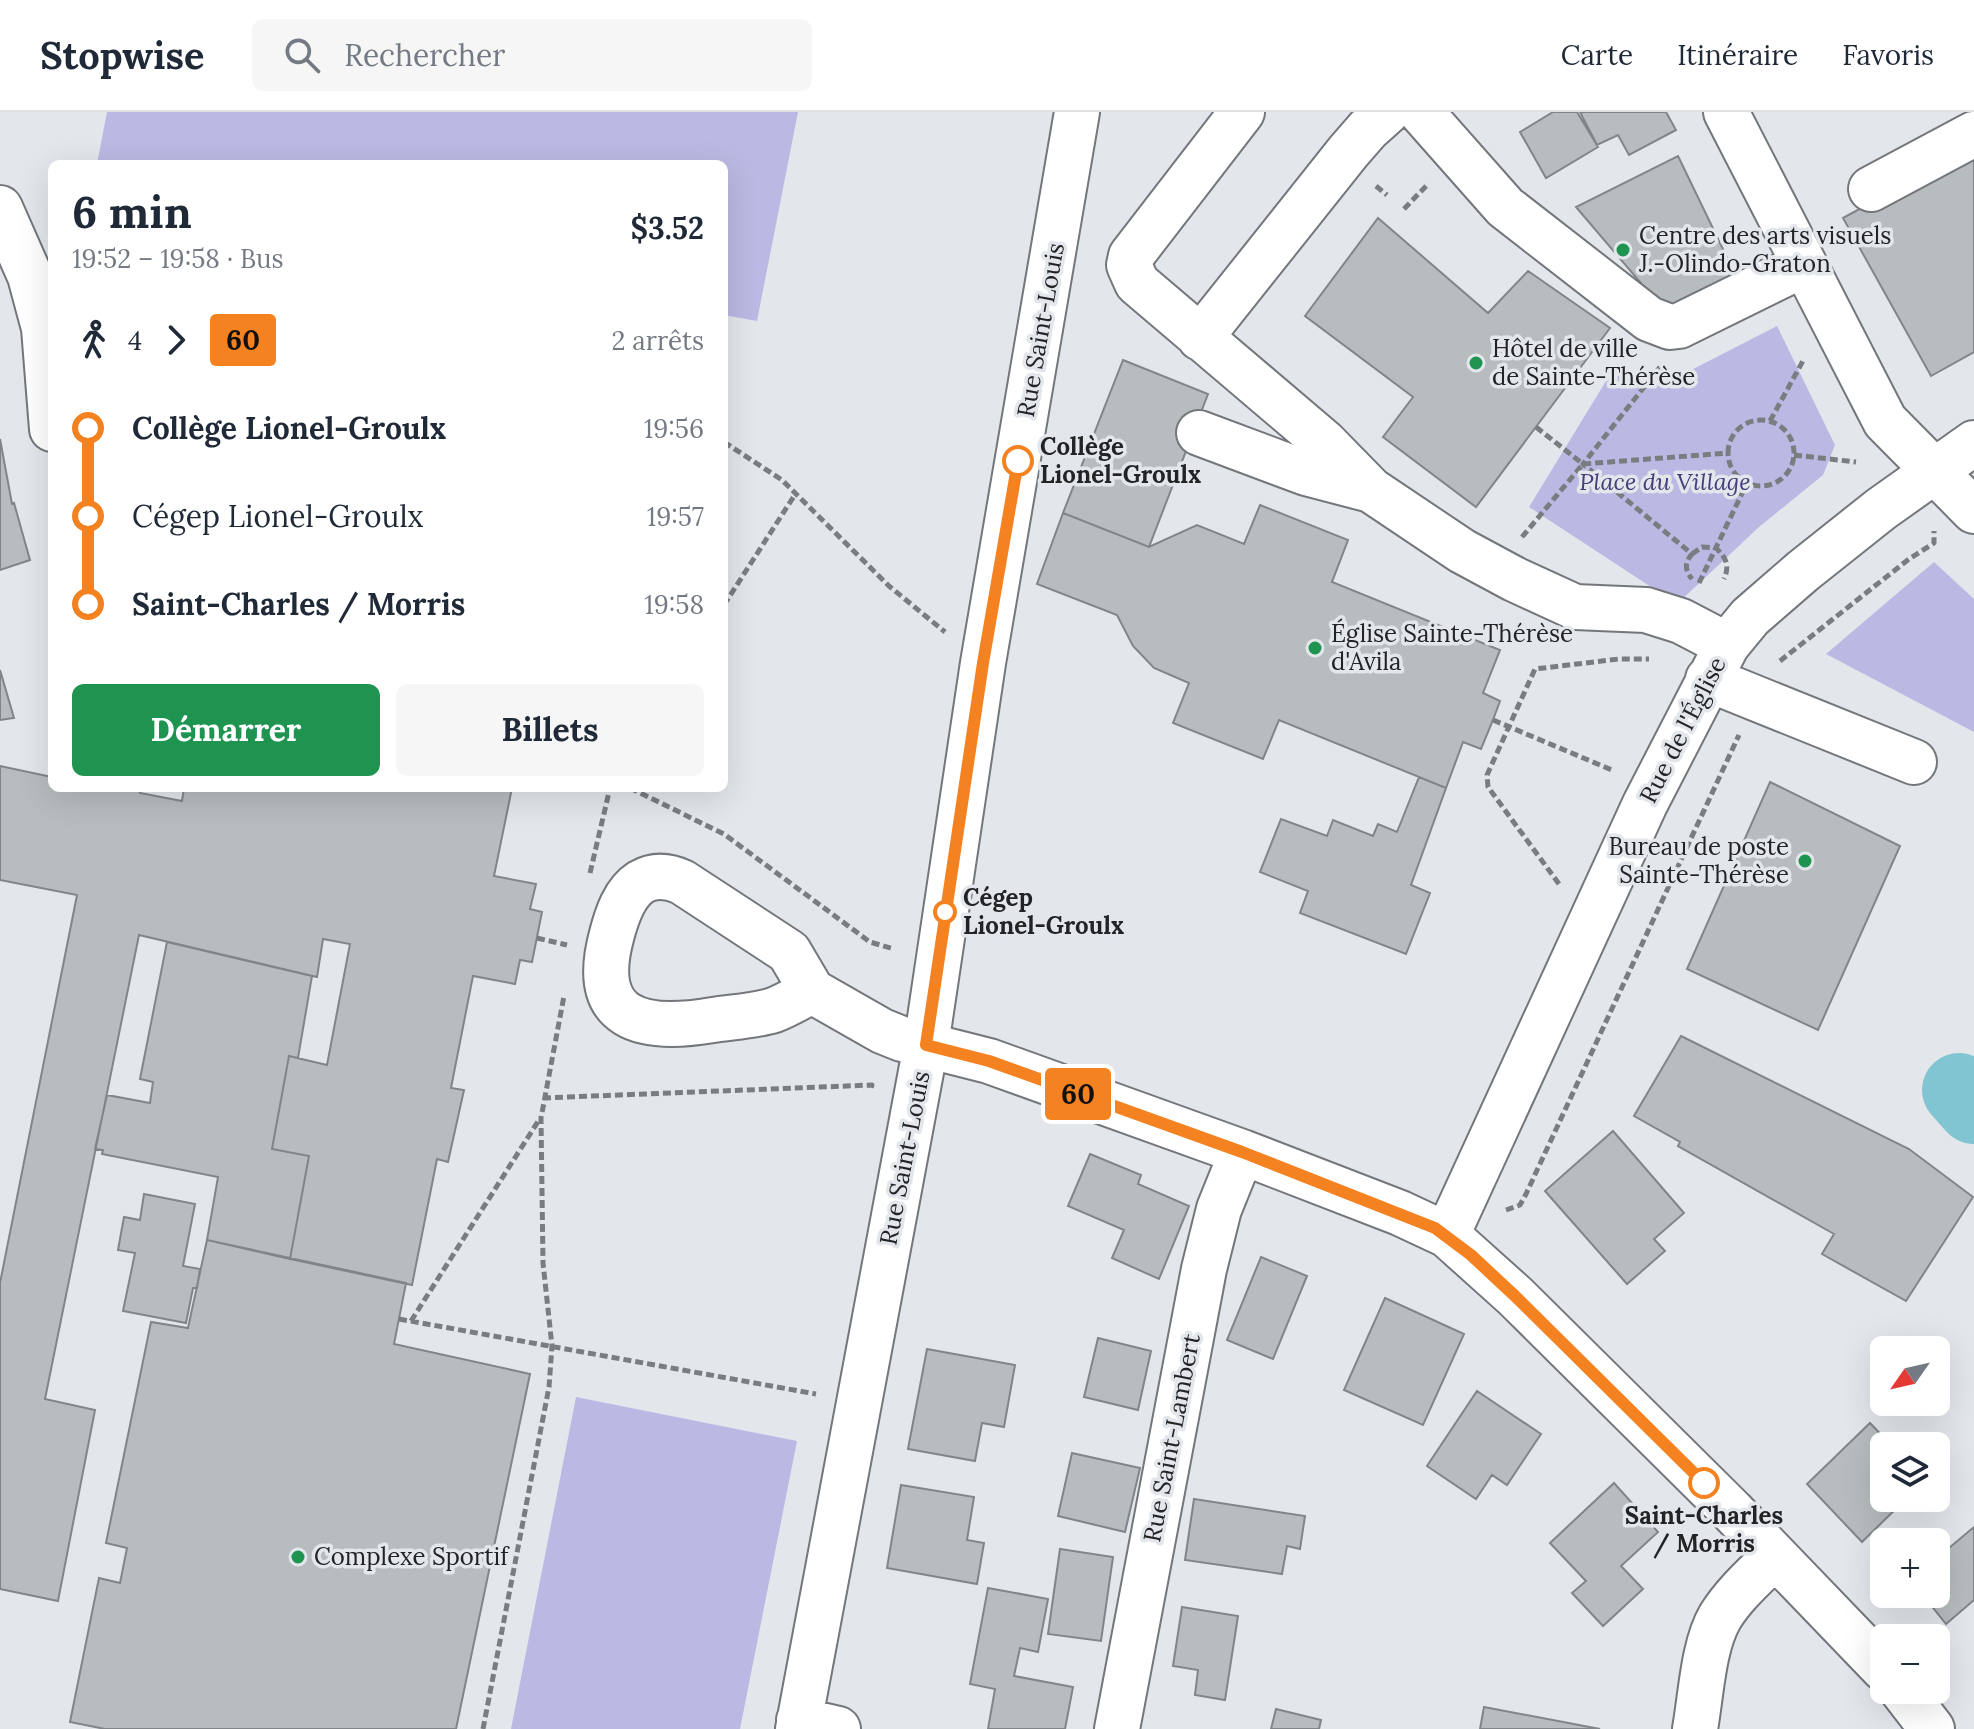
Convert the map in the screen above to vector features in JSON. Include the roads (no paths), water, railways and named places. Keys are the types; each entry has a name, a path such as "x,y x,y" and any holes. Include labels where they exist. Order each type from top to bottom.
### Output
{"street":[{"name":"Rue Saint-Louis","path":"812,1726 926,1045 983,663 1077,112"},
{"path":"1242,112 1136,247 1129,265 1131,274 1146,292 1320,438 1371,490 1462,551 1553,599 1592,610 1646,610 1661,614 1718,662 1914,762"},
{"path":"1200,338 1368,129 1387,112"},
{"path":"1421,112 1505,207 1649,319 1670,327 1679,326 1803,265"},
{"path":"1726,112 1885,421 1974,511"},
{"path":"1871,189 1974,134"},
{"path":"0,208 35,254 30,276 44,328 48,378"},
{"path":"1199,433 1306,473 1371,490"},
{"name":"Rue de l'Église","path":"1447,1235 1645,804 1718,662 1750,617 1768,600 1881,509 1974,443"},
{"path":"812,991 774,1010 681,1025 641,1022 617,1004 605,981 606,958 616,918 625,900 643,881 669,877 682,882 789,952 812,991 882,1031 989,1061 1242,1152 1400,1213 1447,1235 1515,1296 1870,1654"},
{"name":"Rue Saint-Lambert","path":"1117,1729 1204,1269 1219,1209 1242,1152"},
{"path":"1695,1729 1710,1645 1719,1619 1742,1589 1775,1556"},
{"path":"1913,1704 1932,1729"}],"waterway":[{"path":"1959,1090 1974,1107"}],"place":[{"name":"Centre des arts visuels J.-Olindo-Graton","path":"1623,250"},
{"name":"Hôtel de ville de Sainte-Thérèse","path":"1476,363"},
{"name":"Collège Lionel-Groulx","path":"1018,461"},
{"name":"Église Sainte-Thérèse d'Avila","path":"1315,648"},
{"name":"Bureau de poste Sainte-Thérèse","path":"1805,861"},
{"name":"Cégep Lionel-Groulx","path":"945,912"},
{"name":"Saint-Charles / Morris","path":"1704,1483"},
{"name":"Complexe Sportif","path":"298,1557"}],"park label":[{"name":"Place du Village","path":"1665,482"}]}
